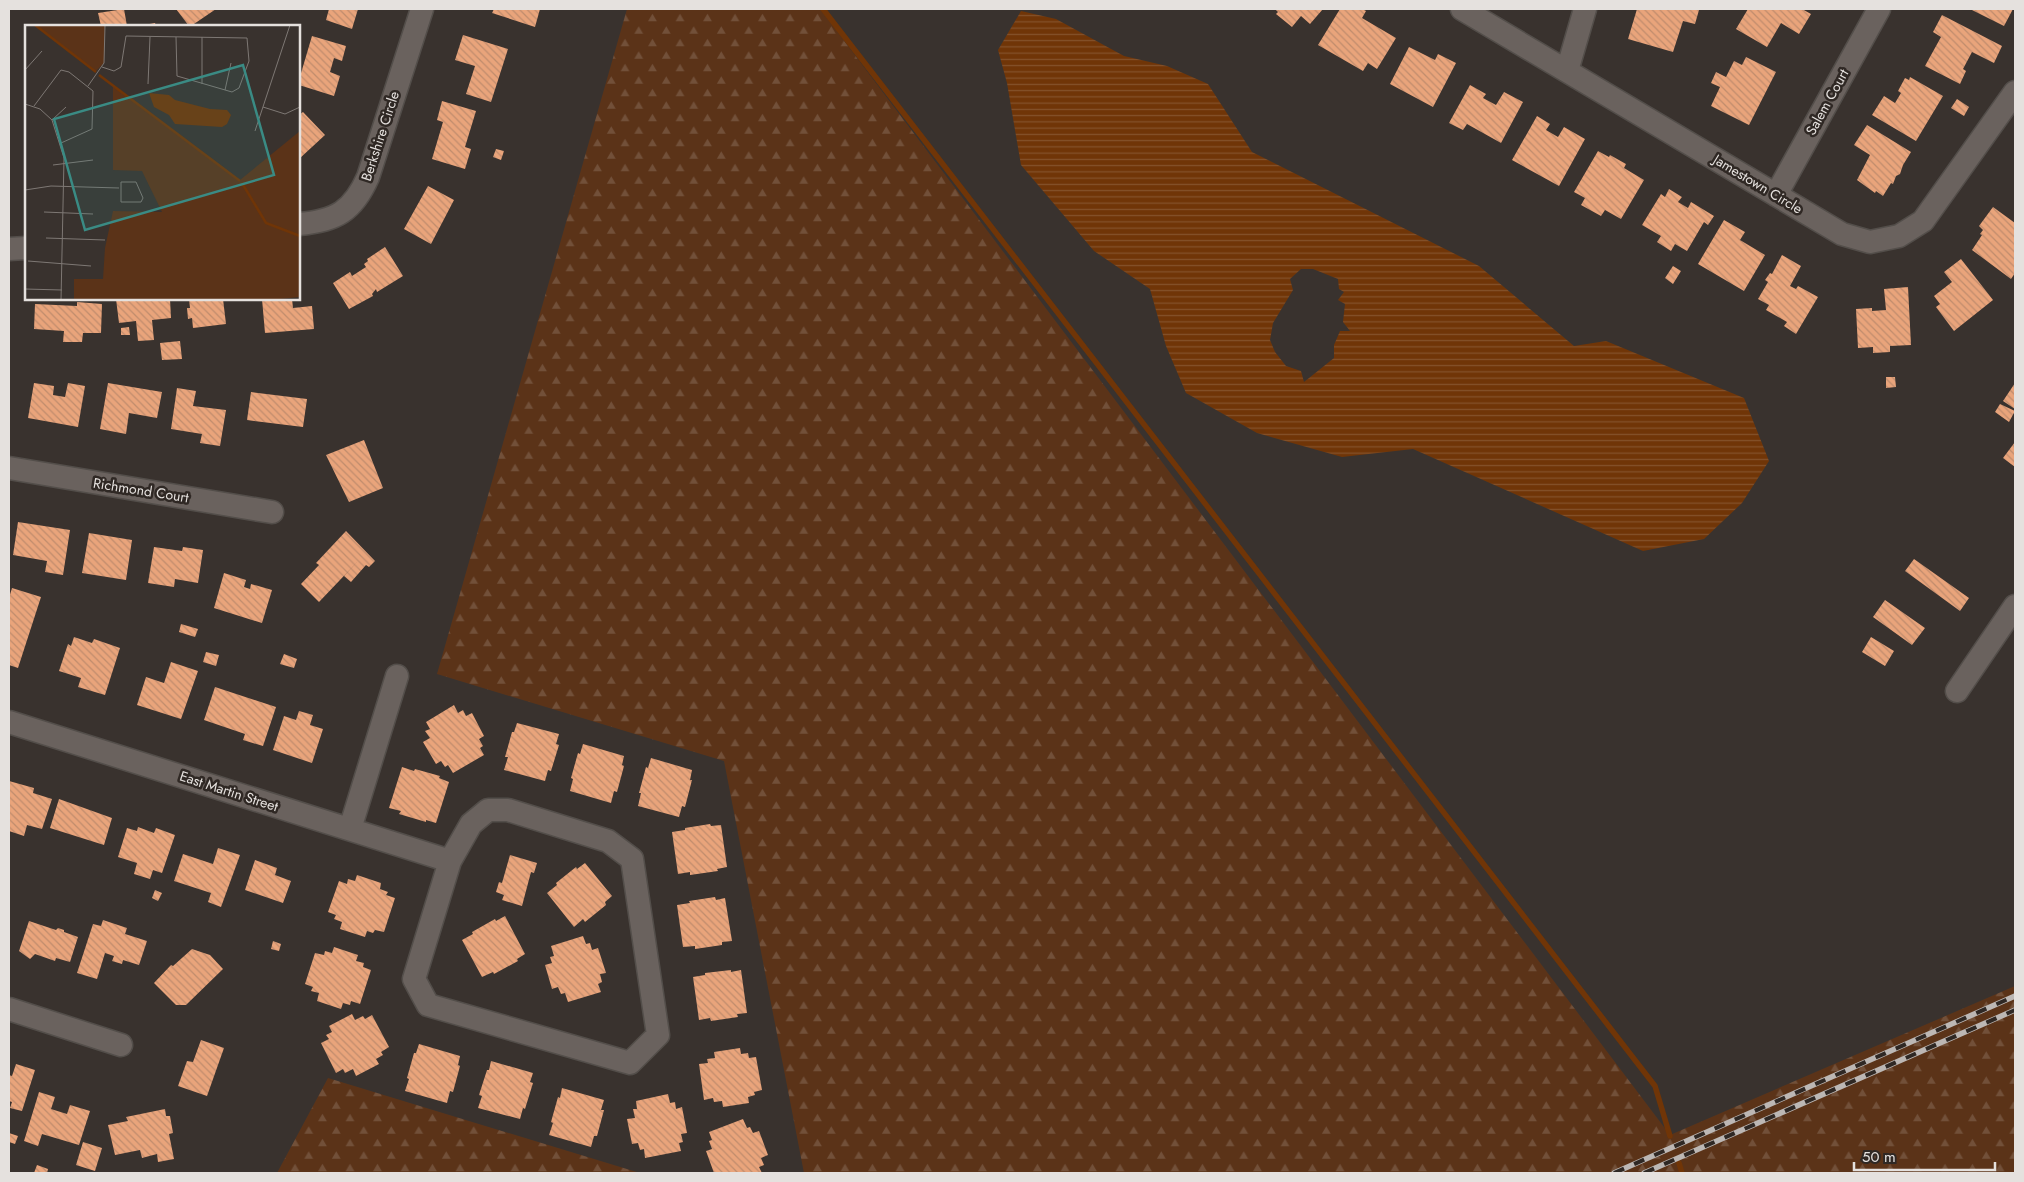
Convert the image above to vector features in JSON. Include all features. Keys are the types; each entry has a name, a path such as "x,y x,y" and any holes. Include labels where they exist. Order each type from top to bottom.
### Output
{"street":[{"name":"Berkshire Circle","path":"300,224 318,222 342,213 360,195 368,177 422,9"},
{"name":"Jamestown Circle","path":"1462,9 1842,234 1870,242 1899,236 1923,221 2015,92"},
{"path":"1567,71 1585,9"},
{"name":"Salem Court","path":"1776,195 1879,9"},
{"path":"9,250 25,248"},
{"name":"Richmond Court","path":"9,468 272,512"},
{"path":"1956,691 2015,606"},
{"path":"350,829 397,676"},
{"name":"East Martin Street","path":"9,722 450,860"},
{"path":"488,810 508,810 608,841 632,859 658,1035 630,1062 428,1005 414,979 450,860 471,824 488,810"},
{"path":"9,1009 121,1045"}],"green space":[{"path":"627,9 820,9 1670,1135 2015,986 2015,1173 804,1173 724,761 437,674"},
{"path":"328,1078 640,1173 277,1173"}],"shaded area":[{"path":"1021,11 1056,19 1124,56 1167,66 1208,84 1252,152 1479,266 1574,346 1606,341 1744,398 1769,461 1742,503 1704,539 1643,551 1413,449 1342,457 1257,433 1186,393 1166,346 1150,289 1094,251 1021,165 1007,83 998,50","holes":["1301,269 1313,269 1338,279 1339,289 1344,292 1338,300 1345,304 1343,322 1350,331 1340,331 1334,345 1334,358 1304,382 1301,371 1286,366 1275,352 1270,340 1273,323 1293,290 1290,279"]}],"building":[{"path":"124,9 127,25 101,25 98,13"},
{"path":"176,9 216,9 192,25 188,25"},
{"path":"329,9 358,9 352,29 326,20"},
{"path":"494,9 540,9 535,27 492,13"},
{"path":"1275,9 1323,9 1310,24 1301,16 1292,27 1276,14 1278,12"},
{"path":"1340,9 1362,9 1366,11 1362,18 1396,38 1377,69 1368,63 1363,71 1318,45"},
{"path":"1637,9 1699,10 1695,24 1683,21 1673,52 1628,39"},
{"path":"1748,9 1802,9 1811,14 1799,34 1781,23 1767,47 1736,29"},
{"path":"1970,9 2013,9 2004,26"},
{"path":"1942,15 2002,46 1994,63 1972,52 1963,69 1966,71 1960,84 1925,66 1941,37 1933,32"},
{"path":"463,35 508,49 491,102 466,94 475,66 455,60"},
{"path":"312,36 346,46 342,61 334,58 330,72 340,76 334,96 300,85 300,77"},
{"path":"1409,47 1435,60 1438,54 1456,63 1433,107 1390,84"},
{"path":"1746,57 1776,72 1749,125 1711,106 1720,87 1711,83 1716,72 1726,77 1734,61 1742,65"},
{"path":"1910,77 1943,96 1916,141 1872,115 1884,96 1895,103 1901,93 1898,91 1905,78 1909,80"},
{"path":"1470,85 1486,94 1483,98 1496,105 1504,92 1523,102 1501,143 1467,124 1463,130 1449,123"},
{"path":"1957,99 1969,107 1964,116 1951,108"},
{"path":"442,101 476,111 465,147 471,149 465,169 432,159 443,122 437,120"},
{"path":"303,112 325,135 300,158 300,114"},
{"path":"1537,116 1550,124 1546,130 1558,137 1564,127 1585,139 1559,186 1512,160"},
{"path":"1867,125 1911,152 1900,174 1896,176 1893,184 1891,183 1883,196 1876,191 1875,193 1857,180 1870,155 1854,145"},
{"path":"496,149 504,151 501,160 493,157"},
{"path":"1598,151 1626,164 1624,168 1644,180 1621,219 1605,210 1601,216 1581,205 1585,198 1574,192"},
{"path":"428,186 454,200 431,244 404,229"},
{"path":"1669,189 1682,197 1678,202 1688,208 1691,202 1714,216 1708,225 1704,222 1687,251 1675,244 1671,251 1657,242 1661,236 1642,225 1661,194 1665,197"},
{"path":"1993,207 2015,223 2015,273 2011,279 1972,250 1982,235 1980,234 1983,230 1979,226"},
{"path":"1724,220 1745,232 1740,240 1765,255 1744,291 1698,264"},
{"path":"385,247 403,276 377,292 376,289 372,294 373,296 349,309 333,283 350,272 352,276 366,267 364,264 368,261 367,259"},
{"path":"1782,255 1801,266 1790,286 1796,289 1798,286 1818,297 1796,334 1784,326 1787,322 1766,310 1769,305 1758,299 1768,282 1765,280 1770,273 1772,274"},
{"path":"1961,259 1993,300 1954,331 1936,307 1940,304 1934,296 1952,282 1944,272"},
{"path":"1673,266 1681,271 1673,284 1665,278"},
{"path":"1908,287 1911,345 1890,346 1890,352 1873,353 1873,347 1858,348 1856,309 1872,308 1872,311 1886,310 1884,289"},
{"path":"116,300 170,300 171,318 152,320 154,340 138,341 136,321 119,323"},
{"path":"189,300 223,300 226,324 193,328 192,318 188,319 187,308 190,308"},
{"path":"262,300 292,300 293,308 312,306 314,329 265,333"},
{"path":"77,302 102,304 101,333 83,333 82,342 63,342 64,331 34,329 35,304 77,306"},
{"path":"129,327 130,335 121,335 121,328"},
{"path":"180,341 182,359 162,360 160,343"},
{"path":"1886,377 1895,377 1896,387 1886,388"},
{"path":"34,383 54,386 53,395 65,397 68,383 85,386 78,427 28,418"},
{"path":"108,383 162,392 157,418 129,413 126,434 100,429"},
{"path":"2015,383 2015,409 2003,401"},
{"path":"177,388 196,391 193,406 226,410 220,446 200,443 202,434 171,429"},
{"path":"251,392 307,399 303,427 247,420"},
{"path":"2000,404 2015,411 2009,422 1995,412"},
{"path":"364,440 383,488 349,502 326,455"},
{"path":"2015,442 2015,467 2003,458"},
{"path":"18,522 70,530 63,575 45,572 47,561 13,555"},
{"path":"346,531 375,561 369,567 366,565 351,582 344,576 360,559 319,602 301,584 319,565 316,563"},
{"path":"89,533 132,540 126,580 82,573"},
{"path":"154,547 182,551 183,547 203,550 198,583 175,579 174,587 148,583"},
{"path":"1914,559 1969,598 1960,611 1905,571"},
{"path":"224,573 246,580 244,587 250,589 251,584 272,590 262,623 214,608"},
{"path":"12,588 41,597 18,668 9,665 9,598"},
{"path":"1885,600 1925,628 1912,645 1873,617"},
{"path":"181,624 198,629 195,637 179,632"},
{"path":"74,637 92,643 94,639 120,648 105,695 78,687 81,678 59,671 68,644 71,646"},
{"path":"1871,637 1894,651 1885,666 1862,652"},
{"path":"206,652 219,655 216,666 203,662"},
{"path":"284,654 297,659 294,668 280,664"},
{"path":"171,662 198,671 181,719 137,705 146,677 164,683"},
{"path":"215,687 276,707 263,746 243,740 245,734 204,720"},
{"path":"454,705 458,713 463,710 466,716 472,713 484,736 479,739 483,746 480,748 484,755 453,773 448,765 445,767 441,761 436,764 423,742 430,738 425,731 430,729 426,722"},
{"path":"299,711 313,715 310,725 323,729 312,763 273,750 284,716 296,720"},
{"path":"517,723 559,734 556,744 559,745 551,771 548,770 545,781 504,770 508,757 505,757 512,732 514,732"},
{"path":"583,744 624,756 622,765 624,766 617,792 614,791 611,803 570,791 573,779 571,778 578,753 580,754"},
{"path":"651,758 692,770 690,780 692,780 685,807 682,806 679,817 638,806 641,793 639,793 646,767 648,768"},
{"path":"402,767 440,776 439,778 449,782 436,823 399,814 401,811 389,808"},
{"path":"9,781 34,788 33,793 52,799 42,829 27,825 24,836 9,831"},
{"path":"59,799 112,818 104,845 50,828"},
{"path":"710,824 711,826 721,825 727,867 717,869 718,871 690,875 690,872 678,874 672,832"},
{"path":"138,827 154,833 156,828 175,835 162,873 153,870 150,879 134,874 137,863 118,857 127,828 137,831"},
{"path":"218,848 240,855 221,907 208,902 211,893 174,881 183,854 213,864"},
{"path":"510,855 537,863 534,873 531,872 522,906 502,900 504,895 496,892 499,882 502,883"},
{"path":"255,860 277,868 275,875 291,881 283,903 245,890"},
{"path":"585,863 612,896 605,902 606,905 585,922 583,919 574,927 547,893 576,867 577,869"},
{"path":"357,875 381,883 380,889 388,892 386,895 395,898 384,932 375,930 373,933 367,931 365,937 340,929 342,922 334,919 336,915 328,912 339,881 347,884 348,879 355,881"},
{"path":"155,890 162,893 158,901 152,898"},
{"path":"715,897 716,900 725,898 732,941 722,942 722,945 695,949 695,946 683,947 677,905"},
{"path":"505,916 525,954 517,959 518,961 494,974 493,972 482,977 462,940 495,919 496,921"},
{"path":"103,920 127,928 125,934 147,941 139,965 123,960 122,964 112,961 114,956 105,953 97,979 77,973 93,924 101,926"},
{"path":"29,921 56,930 58,928 78,937 70,962 56,958 55,961 35,954 30,959 19,951"},
{"path":"583,936 586,944 590,943 592,950 598,948 606,973 600,974 602,982 598,984 601,992 568,1002 565,993 561,994 558,987 552,989 545,965 552,963 550,957 554,956 551,946"},
{"path":"273,941 281,944 279,951 271,949"},
{"path":"334,947 358,955 356,961 364,963 363,967 371,970 360,1004 351,1001 350,1005 343,1003 341,1009 317,1001 319,993 311,991 313,987 305,984 315,953 324,955 325,951 332,953"},
{"path":"192,949 210,955 223,969 186,1005 176,1005 154,983 171,965 173,966"},
{"path":"731,970 731,972 741,970 747,1013 737,1014 738,1017 711,1021 710,1018 699,1020 693,977 705,975 705,973"},
{"path":"352,1014 355,1020 363,1016 365,1019 372,1015 389,1047 381,1052 383,1055 376,1059 379,1064 356,1076 353,1069 345,1073 343,1069 336,1073 321,1043 329,1039 326,1035 332,1032 329,1026"},
{"path":"201,1040 224,1048 207,1096 178,1086 187,1061 193,1062"},
{"path":"419,1044 460,1056 458,1065 460,1066 453,1092 450,1091 447,1103 405,1091 414,1053 416,1053"},
{"path":"740,1048 741,1054 748,1053 749,1058 756,1057 762,1090 754,1092 755,1095 748,1097 749,1103 723,1107 722,1101 714,1102 713,1098 704,1100 699,1064 708,1063 707,1059 715,1058 714,1052"},
{"path":"491,1061 533,1073 530,1082 533,1083 520,1119 478,1108 482,1096 479,1095"},
{"path":"16,1064 35,1070 22,1111 10,1108 12,1102 9,1101 9,1075 12,1076"},
{"path":"562,1088 604,1100 601,1110 604,1110 597,1136 594,1136 591,1147 549,1135 553,1123 551,1122"},
{"path":"39,1092 55,1097 51,1109 67,1114 70,1105 90,1111 79,1145 42,1134 38,1146 24,1141"},
{"path":"668,1094 670,1103 675,1102 676,1109 682,1107 687,1133 681,1134 683,1142 679,1143 681,1151 645,1158 644,1149 640,1150 638,1143 632,1144 627,1119 635,1118 633,1109 637,1109 636,1101"},
{"path":"165,1109 166,1116 170,1116 173,1133 169,1134 174,1159 158,1162 157,1154 142,1158 140,1150 115,1155 108,1125 128,1121 126,1117"},
{"path":"743,1119 747,1128 750,1127 753,1133 759,1131 768,1155 761,1158 764,1165 759,1167 762,1173 714,1173 706,1151 712,1149 709,1141 712,1140 709,1132"},
{"path":"9,1133 18,1136 15,1144 9,1142"},
{"path":"83,1142 102,1148 95,1171 76,1165"},
{"path":"37,1165 48,1169 47,1173 34,1173"}],"waterway":[{"path":"823,9 1655,1086 1670,1136"},
{"path":"1679,1163 1682,1173"}],"railway":[{"path":"1614,1173 2015,996"},
{"path":"1644,1173 2015,1010"}]}
